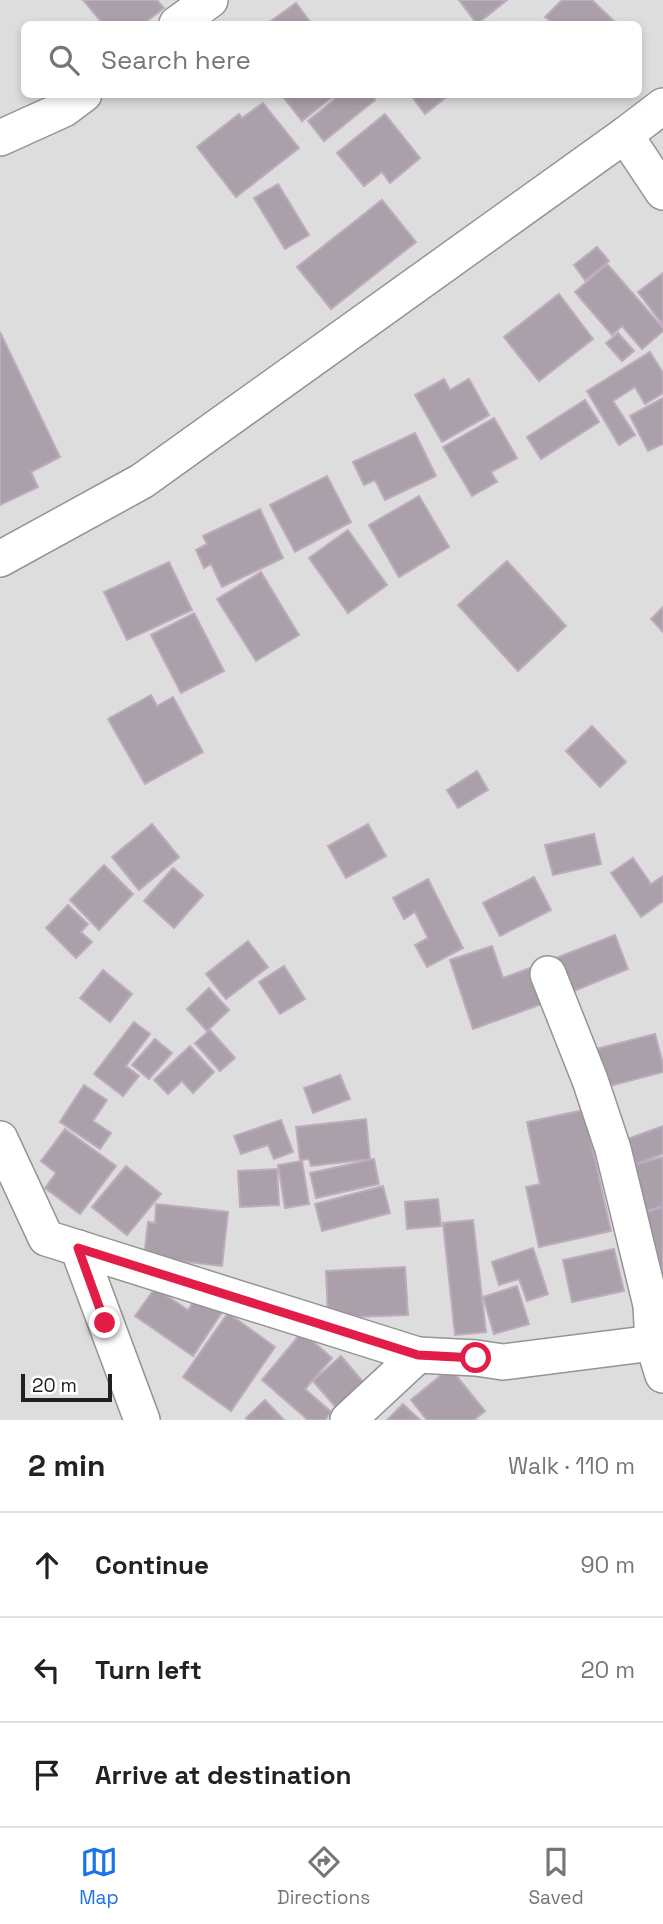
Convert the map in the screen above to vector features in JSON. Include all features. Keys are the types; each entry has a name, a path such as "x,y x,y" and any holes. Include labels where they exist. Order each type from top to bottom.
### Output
{"street":[{"path":"181,21 210,0"},
{"path":"0,138 64,109 79,98"},
{"path":"0,559 142,481 663,106"},
{"path":"625,135 663,192"},
{"path":"0,1139 47,1238 418,1355 503,1362 658,1359 652,1305 612,1149 590,1080 548,974"},
{"path":"78,1248 142,1420"},
{"path":"348,1420 418,1355"}],"shaded area":[{"path":"0,0 663,0 663,1420 0,1420"}],"building":[{"path":"83,0 157,0 164,8 147,21 100,21"},
{"path":"459,0 507,0 481,21 475,21"},
{"path":"562,0 592,0 614,21 550,21 545,17"},
{"path":"296,3 310,21 271,21"},
{"path":"284,98 331,98 302,121"},
{"path":"336,98 375,100 324,141 308,121"},
{"path":"413,98 445,98 425,114"},
{"path":"263,103 299,148 236,197 197,147 239,114 242,118"},
{"path":"385,114 420,158 390,183 382,172 364,186 337,153"},
{"path":"278,184 309,235 285,249 254,198"},
{"path":"382,200 416,242 331,309 297,267"},
{"path":"597,247 609,261 585,280 574,265"},
{"path":"607,264 663,328 663,331 642,349 622,326 612,335 575,292"},
{"path":"663,273 663,325 638,292"},
{"path":"559,294 593,339 539,381 504,337"},
{"path":"0,332 60,457 31,472 38,487 0,505"},
{"path":"618,333 634,351 622,361 606,343"},
{"path":"650,352 663,373 663,393 645,404 635,387 613,401 635,435 619,445 587,391"},
{"path":"444,379 450,390 469,379 489,415 442,442 415,395"},
{"path":"663,398 663,444 648,451 630,416"},
{"path":"585,400 599,422 541,459 527,437"},
{"path":"494,418 517,458 491,472 497,482 472,496 443,447"},
{"path":"415,433 436,476 385,500 375,480 364,485 353,462"},
{"path":"327,476 351,522 295,552 270,505"},
{"path":"419,496 449,547 399,577 369,525"},
{"path":"260,509 283,558 222,587 211,564 204,568 196,550 207,544 203,536"},
{"path":"348,530 387,585 348,613 309,558"},
{"path":"507,561 566,626 518,671 458,605"},
{"path":"169,562 192,610 127,640 104,592"},
{"path":"261,572 299,635 256,661 217,599"},
{"path":"663,607 663,632 651,619"},
{"path":"194,613 224,671 181,693 151,635"},
{"path":"151,695 157,706 173,697 203,752 145,784 108,719"},
{"path":"592,726 626,762 600,787 566,751"},
{"path":"477,771 488,790 458,808 447,790"},
{"path":"152,824 179,857 139,890 112,857"},
{"path":"368,824 386,856 346,878 328,846"},
{"path":"594,834 601,864 553,875 545,845"},
{"path":"633,858 651,884 663,876 663,901 641,917 611,873"},
{"path":"104,865 133,894 99,930 70,900"},
{"path":"173,868 203,895 174,928 144,901"},
{"path":"534,877 551,910 500,936 483,903"},
{"path":"428,879 463,948 427,967 415,945 428,938 415,912 404,919 393,898"},
{"path":"68,905 88,924 81,932 92,942 76,958 46,928"},
{"path":"615,935 628,969 569,993 554,972 556,958"},
{"path":"248,941 268,967 226,999 206,974"},
{"path":"492,946 503,978 530,968 542,1004 473,1029 450,960"},
{"path":"284,966 305,999 280,1014 259,982"},
{"path":"103,970 132,994 110,1022 80,998"},
{"path":"209,988 229,1010 207,1031 187,1009"},
{"path":"134,1022 150,1034 126,1066 139,1076 123,1096 94,1074"},
{"path":"210,1030 235,1058 220,1071 195,1043"},
{"path":"655,1034 663,1072 602,1088 592,1050"},
{"path":"155,1039 172,1053 149,1079 132,1065"},
{"path":"190,1046 214,1072 193,1093 182,1081 168,1094 154,1080"},
{"path":"340,1075 350,1099 313,1113 304,1088"},
{"path":"84,1085 107,1100 93,1121 111,1133 100,1149 60,1122"},
{"path":"584,1110 611,1231 539,1247 526,1187 540,1184 527,1122"},
{"path":"366,1119 370,1159 311,1166 309,1159 300,1160 296,1127"},
{"path":"281,1120 293,1152 274,1159 268,1145 241,1154 234,1136"},
{"path":"663,1126 663,1154 636,1164 627,1139"},
{"path":"65,1129 116,1166 80,1214 45,1188 56,1173 41,1161"},
{"path":"663,1157 663,1206 646,1211 634,1165"},
{"path":"374,1159 379,1184 316,1198 310,1173"},
{"path":"302,1161 309,1204 285,1208 278,1165"},
{"path":"126,1166 161,1194 127,1235 92,1207"},
{"path":"277,1169 279,1205 240,1207 238,1171"},
{"path":"383,1186 390,1213 322,1231 315,1204"},
{"path":"438,1199 441,1226 407,1229 405,1202"},
{"path":"156,1204 228,1212 222,1266 144,1257 148,1222 155,1223"},
{"path":"663,1207 663,1278 645,1212"},
{"path":"473,1220 486,1332 455,1335 443,1223"},
{"path":"533,1248 548,1294 527,1301 519,1279 499,1285 492,1262"},
{"path":"614,1249 624,1291 572,1302 563,1260"},
{"path":"405,1267 408,1315 328,1318 326,1271"},
{"path":"517,1286 529,1324 494,1334 483,1297"},
{"path":"155,1288 188,1310 198,1295 222,1312 193,1356 135,1316"},
{"path":"228,1313 275,1347 231,1411 183,1377"},
{"path":"302,1332 332,1358 305,1389 331,1412 325,1420 308,1420 262,1380"},
{"path":"341,1356 368,1388 340,1412 313,1381"},
{"path":"450,1368 485,1411 474,1420 427,1420 411,1400"},
{"path":"265,1400 284,1420 246,1418"},
{"path":"403,1404 420,1420 387,1420"}],"route":[{"path":"105,1323 78,1248 418,1355 476,1358"}]}
